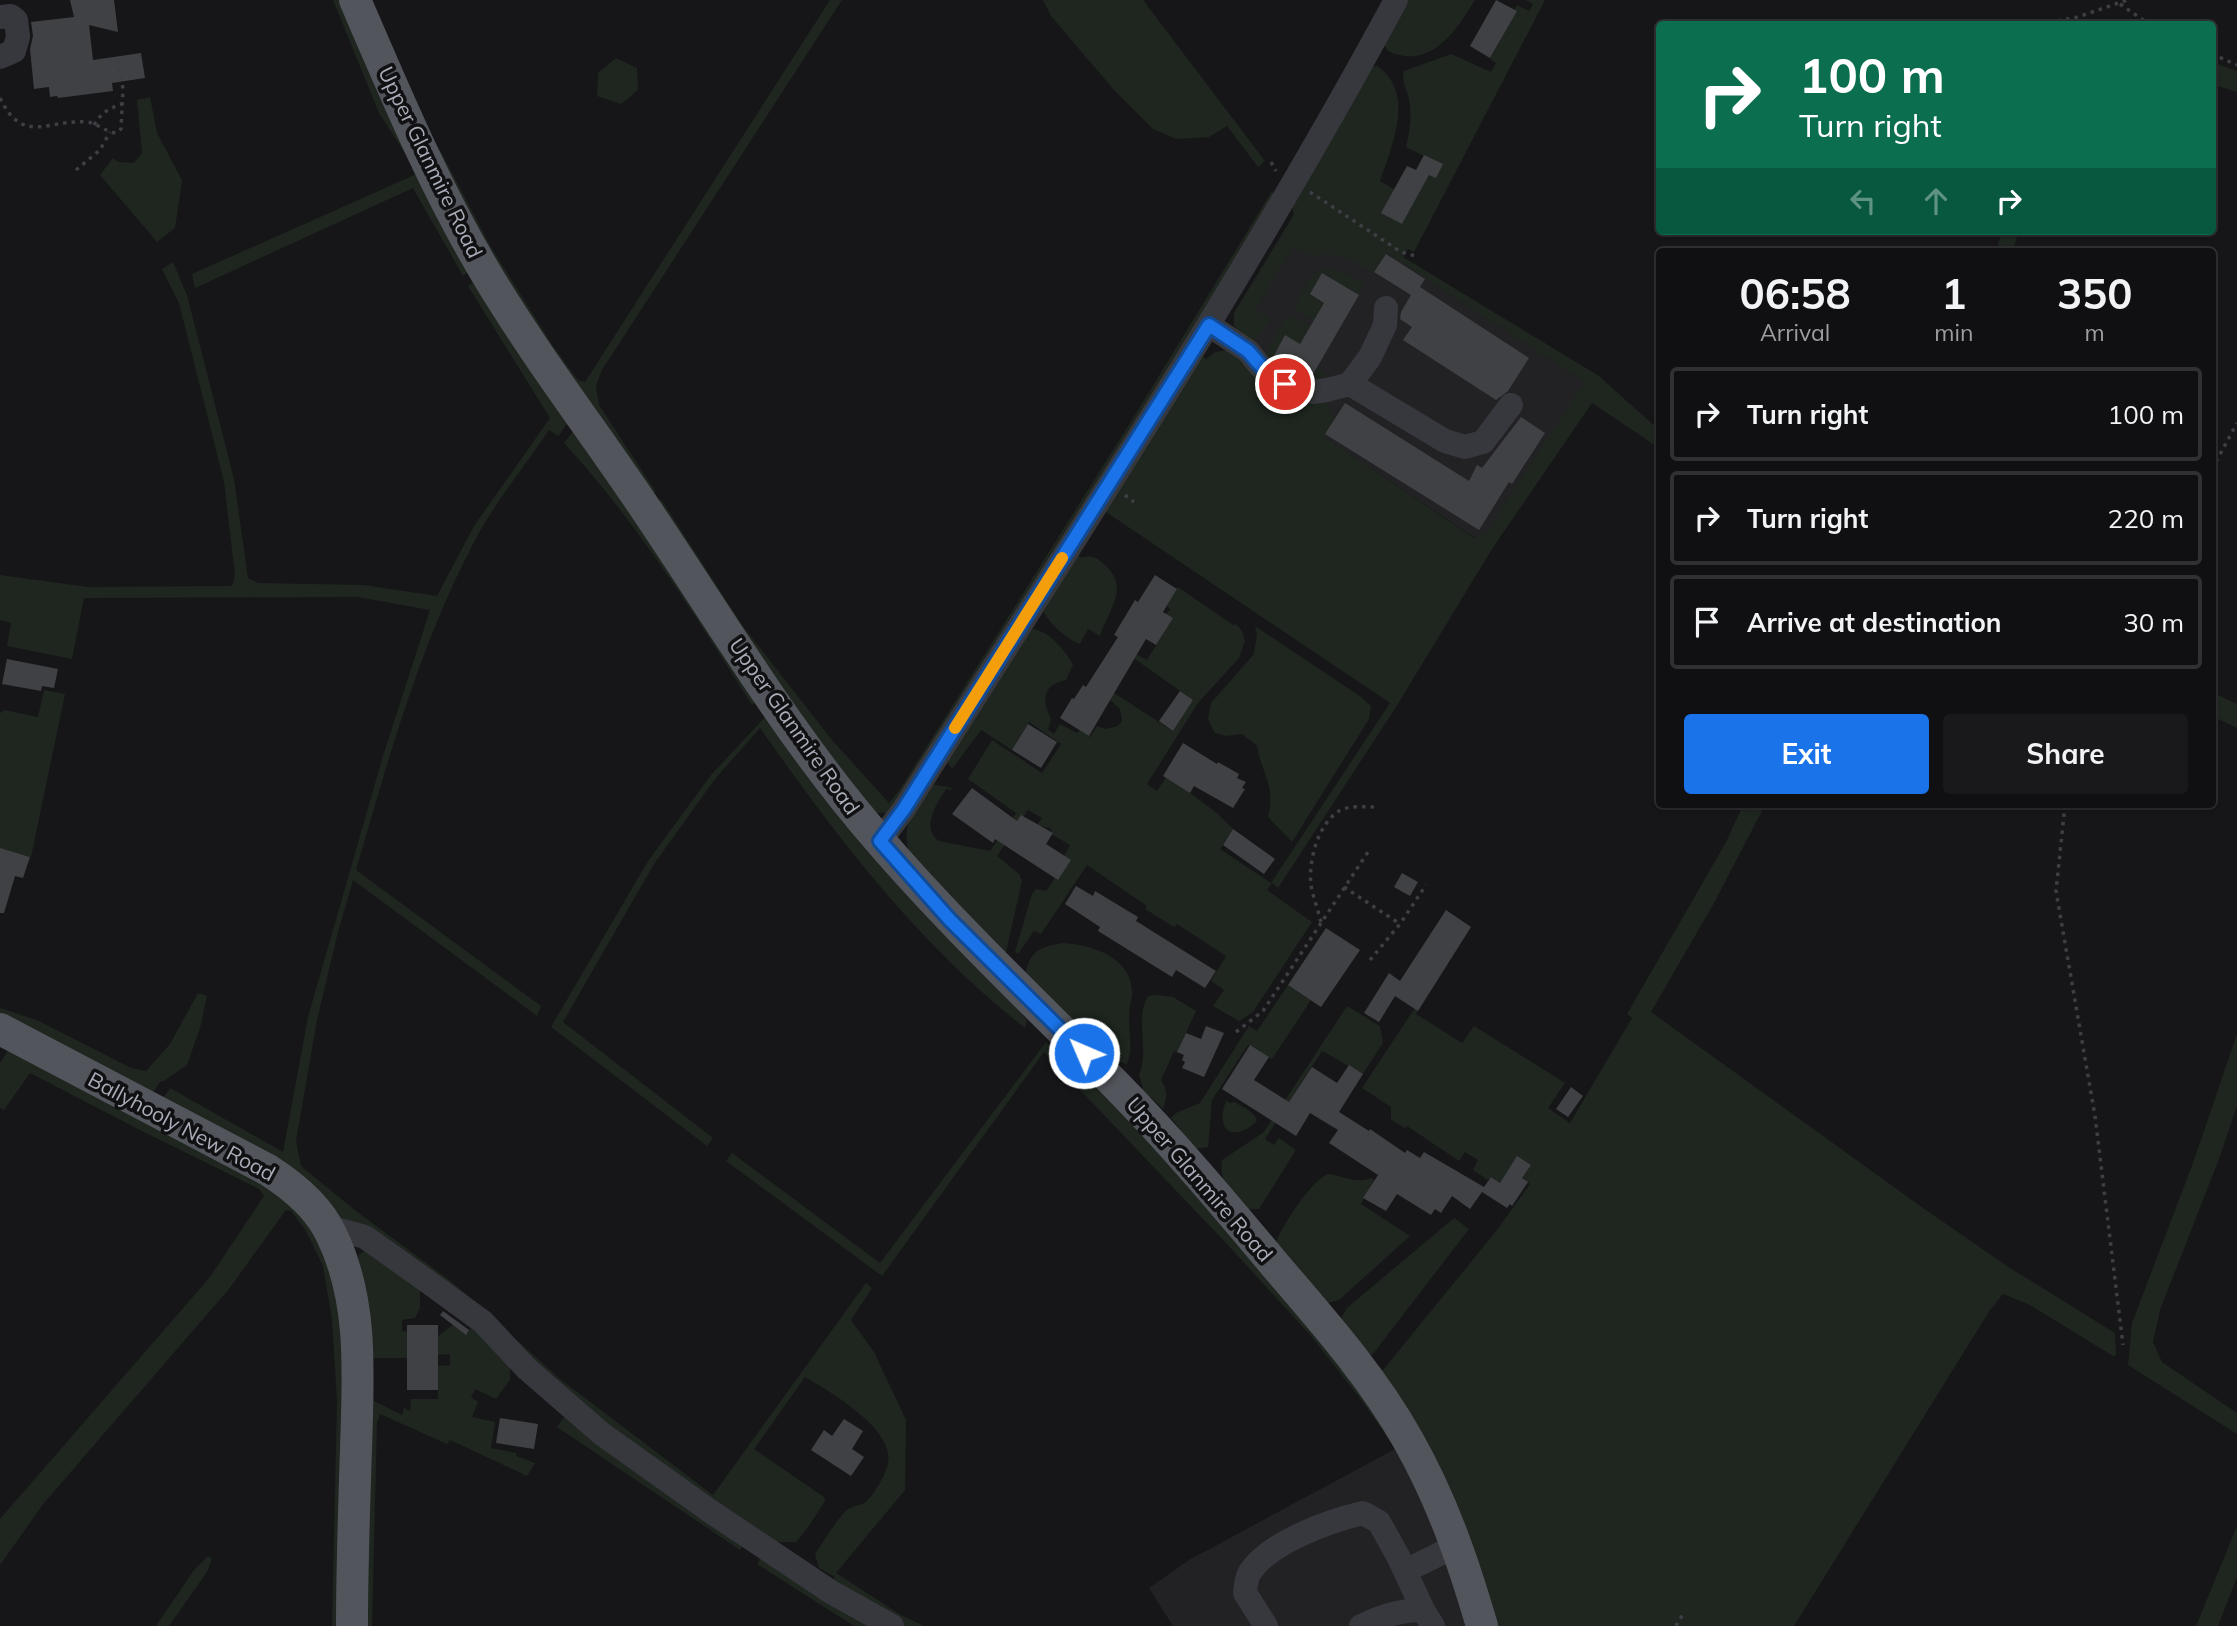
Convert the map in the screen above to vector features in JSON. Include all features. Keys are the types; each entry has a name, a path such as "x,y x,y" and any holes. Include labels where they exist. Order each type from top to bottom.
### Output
{"main road":[{"name":"Upper Glanmire Road","path":"355,0 425,159 493,285 811,757 950,920 1155,1126 1365,1373 1392,1412 1432,1485 1458,1545 1482,1626"},
{"name":"Ballyhooly New Road","path":"0,1029 268,1170 301,1194 331,1233 351,1287 356,1325 358,1381 352,1626"}],"street":[{"path":"880,841 904,809 1209,325 1396,0"},
{"path":"0,17 11,16 16,20 18,37 14,51 0,57"},
{"path":"1209,325 1248,351 1261,366 1285,384 1312,392 1350,384 1370,357 1380,336 1385,325 1386,308"},
{"path":"1350,384 1445,441 1465,447 1483,442 1511,405"},
{"path":"331,1233 340,1230 365,1237 483,1322 527,1369 601,1434 831,1592 892,1626"},
{"path":"1266,1626 1245,1593 1248,1574 1266,1554 1334,1520 1363,1513 1379,1522 1428,1618"},
{"path":"1405,1571 1458,1545"},
{"path":"1362,1626 1404,1610 1428,1618"}],"path":[{"path":"2057,21 2078,17 2127,0"},
{"path":"2120,4 2145,21"},
{"path":"0,98 17,122 34,128 87,121 116,133 121,129 123,89 117,55"},
{"path":"2216,56 2237,65"},
{"path":"94,125 98,117 110,108 122,104"},
{"path":"76,170 100,150 110,132"},
{"path":"1312,193 1401,252 1419,257"},
{"path":"2216,462 2237,423"},
{"path":"1321,922 1311,883 1311,862 1319,837 1327,822 1340,810 1358,806 1377,807"},
{"path":"2065,808 2056,891 2095,1116 2123,1345"},
{"path":"1236,1032 1264,1011 1370,849"},
{"path":"1370,960 1400,924 1426,885"},
{"path":"1344,887 1400,924"},
{"path":"1675,1626 1683,1614"}],"shaded area":[{"path":"333,0 346,0 414,156 408,158 379,113"},
{"path":"830,0 842,0 602,370 596,386 599,405 656,492 650,497 553,360 432,153 440,150 491,247 553,346 578,380 585,382"},
{"path":"1043,0 1143,0 1265,161 1258,167 1227,126 1209,137 1176,139 1153,129 1114,90 1051,16"},
{"path":"1401,0 1475,0 1459,24 1440,45 1417,56 1403,56 1388,51 1383,42"},
{"path":"1526,0 1545,0 1414,252 1408,249 1403,257 1599,376 1656,427 1656,446 1592,403 1492,549 1396,707 1278,888 1272,883 1267,890 1312,922 1253,1012 1239,1021 1213,1006 1224,990 1211,981 1226,956 1177,924 1174,927 1145,909 1147,906 1087,865 1041,934 1034,931 1018,954 1015,952 1032,894 1036,889 1046,891 1055,878 1058,880 1064,856 1070,845 1053,835 1050,828 1037,825 1042,818 1028,810 997,856 1019,874 1022,881 1006,952 1001,955 911,859 907,827 932,784 952,788 946,789 932,815 930,822 933,835 939,841 990,851 1016,813 968,779 992,740 1042,773 1061,744 1029,722 1012,750 981,730 952,769 946,760 1030,629 1049,636 1066,653 1073,665 1066,680 1053,685 1046,694 1046,705 1051,719 1048,730 1054,734 1060,724 1077,733 1080,730 1090,737 1097,726 1105,729 1118,726 1122,721 1120,709 1110,700 1114,693 1173,731 1193,700 1132,657 1136,654 1147,660 1164,632 1163,619 1170,609 1167,606 1178,587 1233,625 1236,624 1245,641 1239,658 1198,703 1147,784 1157,791 1167,776 1217,813 1233,829 1220,849 1271,883 1390,703 1103,510 1202,356 1206,359 1220,352 1236,353 1277,394 1295,399 1327,399 1329,413 1336,418 1324,437 1474,538 1486,533 1584,382 1387,253 1374,272 1371,272 1342,257 1310,256 1293,246 1255,309 1271,320 1252,341 1240,334 1235,324 1234,313 1294,215 1292,206 1371,67 1377,66 1389,77 1396,90 1398,120 1380,181 1394,189 1402,224 1429,175 1442,165 1406,147 1410,111 1404,71 1451,54 1491,72 1496,63 1490,59 1516,12 1514,10 1517,5 1529,11 1533,4"},
{"path":"616,58 637,68 638,90 621,104 597,96 598,73"},
{"path":"2216,63 2237,71 2237,92 2216,85"},
{"path":"150,97 157,133 182,180 175,228 157,242 100,175 113,158 118,162 134,163 142,153 137,100"},
{"path":"421,172 470,271 463,276 413,188 195,288 192,274"},
{"path":"1272,191 1276,201 888,813 875,813 865,809 654,506 661,499 742,625 832,740 889,803 1130,423"},
{"path":"1304,198 1592,387 1487,546 1206,359 1215,352 1227,350 1245,340 1234,325 1234,313"},
{"path":"2001,235 2018,235 2013,248 1997,248"},
{"path":"173,262 187,295 234,479 248,578 258,583 364,585 437,596 474,526 550,418 468,286 475,281 567,424 558,436 549,430 488,518 459,571 409,697 356,870 541,1006 537,1016 353,880 317,1020 296,1141 301,1166 356,1211 452,1282 560,1379 713,1495 866,1283 872,1288 851,1320 874,1352 906,1420 905,1490 836,1573 901,1615 924,1626 900,1626 832,1586 835,1575 819,1568 815,1554 844,1513 849,1508 865,1503 870,1497 883,1478 888,1463 887,1450 881,1437 844,1401 805,1377 754,1449 824,1497 825,1501 796,1542 777,1542 713,1507 366,1234 160,1103 170,1088 283,1152 308,1017 383,756 430,610 358,597 84,598 72,659 7,646 11,623 0,620 0,575 88,587 232,586 235,575 224,482 179,303 162,269"},
{"path":"1324,268 1342,272 1364,284 1359,295 1322,273 1310,294 1334,309 1331,313 1321,307 1314,320 1297,311 1295,305 1314,273"},
{"path":"1286,317 1310,326 1302,340 1311,346 1309,349 1285,336 1273,357 1310,378 1316,368 1324,373 1326,383 1292,376 1266,356"},
{"path":"573,431 639,520 757,701 752,705 640,537 591,473 564,443"},
{"path":"1077,554 1081,558 1088,556 1103,563 1113,575 1117,591 1100,636 1088,629 1080,644 1058,629 1042,608"},
{"path":"1255,626 1371,706 1369,719 1292,842 1268,817 1269,788 1257,746 1242,734 1226,736 1215,733 1208,719 1211,703 1254,654 1257,634"},
{"path":"44,690 65,694 31,857 2,849 0,852 0,713 5,710 38,717"},
{"path":"2216,694 2237,704 2237,728 2216,718"},
{"path":"769,713 1027,1021 1025,1028 986,996 915,925 850,850 760,728 715,779 654,864 563,1022 713,1138 707,1146 551,1027 648,861 711,775"},
{"path":"1742,808 1763,808 1714,903 1651,1012 1923,1208 2010,1268 2115,1333 2116,1355 2113,1356 2030,1305 2003,1294 1990,1310 1794,1626 1491,1626 1379,1375 1497,1230 1530,1184 1522,1178 1530,1165 1517,1157 1500,1183 1491,1177 1488,1180 1473,1170 1478,1160 1465,1152 1459,1161 1407,1126 1405,1128 1391,1120 1391,1107 1362,1088 1424,994 1427,996 1416,1014 1462,1043 1474,1026 1565,1083 1548,1108 1570,1123 1632,1018 1627,1014 1725,844"},
{"path":"1063,943 1098,950 1118,962 1125,970 1132,993 1127,1064 1118,1062 1113,1070 1025,977 1029,961 1036,952"},
{"path":"1288,985 1311,1000 1272,1059 1248,1045 1212,1100 1208,1147 1194,1149 1171,1118 1176,1113 1200,1103 1249,1026 1257,1031"},
{"path":"198,993 207,996 200,1028 187,1065 160,1082 150,1097 0,1019 0,1008 39,1021 131,1068 146,1071 170,1044"},
{"path":"1148,996 1173,997 1196,1011 1161,1080 1166,1094 1163,1109 1152,1098 1140,1093 1143,1088 1139,1075 1143,1055 1144,1005"},
{"path":"1347,1006 1380,1026 1383,1043 1363,1074 1322,1051 1265,1139 1274,1145 1279,1138 1296,1150 1259,1209 1245,1209 1224,1181 1222,1160 1264,1132"},
{"path":"2237,1034 2237,1106 2160,1310 2153,1342 2162,1362 2237,1413 2237,1434 2128,1365 2132,1323 2193,1163"},
{"path":"1046,1042 1112,1097 1151,1138 1295,1301 1350,1370 1376,1406 1420,1481 1453,1559 1473,1626 1465,1626 1448,1560 1430,1517 1395,1448 1362,1401 1311,1336 1044,1052 882,1276 726,1161 732,1153 880,1263"},
{"path":"9,1049 274,1184 321,1235 346,1319 343,1626 332,1626 337,1400 332,1319 323,1266 306,1231 291,1211 286,1210 229,1289 44,1503 0,1565 0,1519 210,1277 264,1196 259,1189 30,1073 4,1110 0,1108 0,1063"},
{"path":"1226,1101 1234,1102 1248,1110 1257,1121 1240,1132 1228,1130 1223,1120"},
{"path":"1328,1174 1355,1180 1374,1180 1361,1204 1410,1236 1339,1300 1320,1305 1277,1250 1277,1240 1306,1193"},
{"path":"1454,1218 1469,1229 1373,1354 1362,1356 1337,1325 1347,1308"},
{"path":"368,1249 420,1282 420,1308 415,1318 402,1320 402,1331 407,1332 407,1358 371,1358 358,1255"},
{"path":"475,1323 510,1363 510,1380 496,1399 475,1389 471,1397 478,1402 472,1417 495,1422 491,1448 516,1453 516,1456 535,1463 527,1476 450,1440 447,1444 380,1414 377,1422 372,1626 362,1626 372,1400 402,1415 404,1408 410,1411 411,1399 438,1399 438,1366 450,1365 450,1354 438,1355 438,1336 453,1325 466,1334"},
{"path":"564,1417 745,1540 740,1550 557,1427"},
{"path":"1395,1449 1448,1560 1465,1626 1173,1626 1149,1588 1189,1560"},
{"path":"2237,1526 2237,1577 2218,1626 2196,1626"},
{"path":"764,1552 881,1626 854,1626 757,1564"},
{"path":"208,1556 212,1558 207,1572 169,1626 156,1626 194,1570"}],"building":[{"path":"70,0 114,0 118,32 89,25 93,60 141,53 145,78 112,83 113,91 58,98 50,97 49,87 34,89 30,49 33,36 31,22 74,17"},
{"path":"1496,0 1517,11 1490,58 1470,46"},
{"path":"1424,155 1443,164 1436,178 1429,175 1402,224 1381,213 1407,166 1416,170"},
{"path":"1386,254 1425,279 1420,287 1529,358 1508,391 1496,400 1403,340 1412,327 1400,319 1401,312 1411,295 1374,272"},
{"path":"1322,273 1359,295 1312,376 1301,373 1273,357 1285,335 1300,344 1324,303 1310,294"},
{"path":"1345,403 1469,481 1477,465 1482,468 1521,417 1545,433 1512,484 1509,482 1479,530 1325,434"},
{"path":"1155,575 1177,589 1163,612 1173,618 1156,645 1146,639 1089,736 1060,718 1072,698 1074,699 1083,685 1086,687 1118,637 1114,635 1135,600 1138,602"},
{"path":"7,659 58,669 54,688 42,686 41,691 2,684"},
{"path":"1180,691 1193,700 1173,731 1159,721"},
{"path":"1028,724 1057,742 1041,768 1012,750"},
{"path":"1183,743 1239,774 1237,778 1246,782 1242,788 1245,789 1233,808 1194,786 1190,793 1163,776"},
{"path":"972,788 1017,821 1021,815 1053,833 1046,844 1071,860 1058,880 995,839 993,843 952,814"},
{"path":"1233,829 1275,859 1264,874 1223,845"},
{"path":"0,848 30,857 23,878 15,876 4,913 0,913"},
{"path":"1402,873 1418,882 1410,896 1394,887"},
{"path":"1076,886 1093,896 1095,891 1138,917 1136,921 1216,971 1205,988 1176,970 1172,977 1098,931 1100,927 1065,904"},
{"path":"1446,910 1471,927 1418,1011 1395,996 1379,1022 1364,1013 1389,973 1400,981"},
{"path":"1326,928 1360,950 1321,1007 1288,985"},
{"path":"1206,1026 1224,1033 1204,1077 1182,1068 1184,1055 1177,1052 1186,1033 1201,1039"},
{"path":"1250,1045 1269,1057 1254,1080 1289,1102 1312,1067 1337,1083 1349,1065 1363,1074 1339,1112 1405,1153 1407,1150 1420,1158 1424,1152 1484,1187 1491,1177 1500,1183 1517,1156 1531,1165 1522,1178 1528,1182 1512,1206 1510,1204 1507,1208 1482,1192 1470,1209 1452,1196 1441,1213 1435,1209 1431,1215 1397,1194 1386,1211 1363,1198 1378,1175 1329,1143 1338,1130 1310,1113 1296,1136 1222,1089"},
{"path":"1571,1087 1583,1096 1568,1117 1556,1109"},
{"path":"443,1311 469,1330 466,1335 440,1315"},
{"path":"407,1325 438,1325 438,1390 407,1390"},
{"path":"500,1418 538,1424 534,1449 496,1443"},
{"path":"844,1419 863,1431 852,1449 864,1457 851,1476 811,1450 824,1430 832,1436"}],"slow traffic":[{"path":"955,728 1062,558"}],"route":[{"path":"1084,1053 950,920 880,841 904,809 1209,325 1248,351 1261,366 1285,384"}]}
